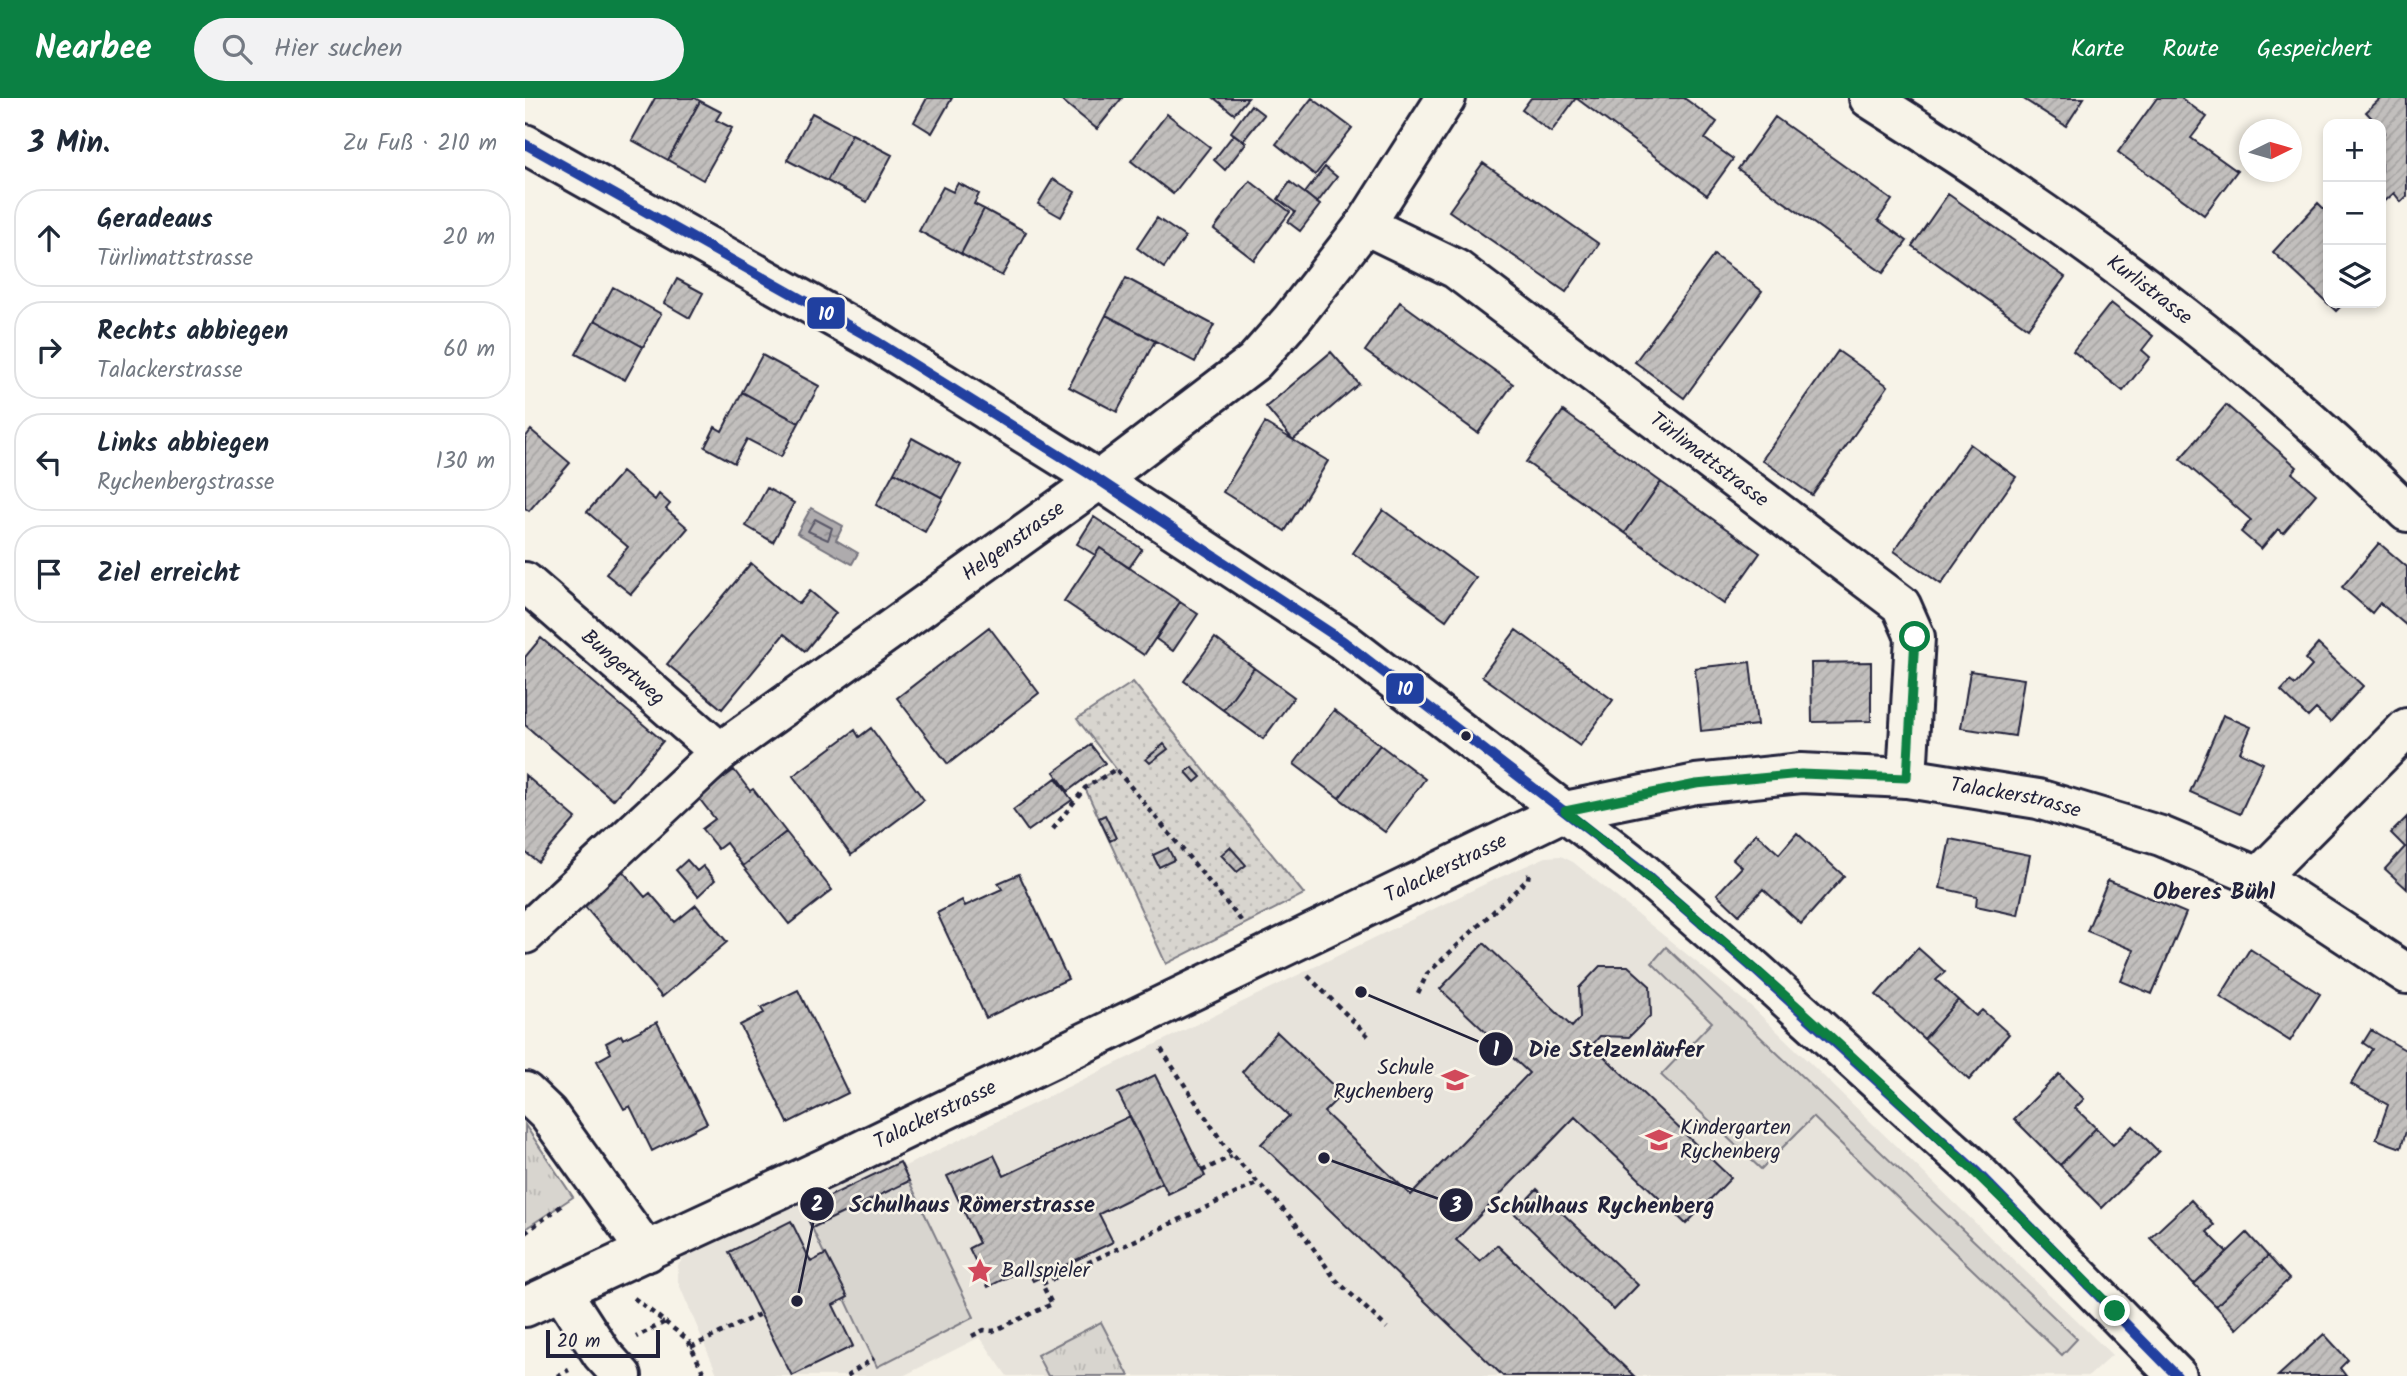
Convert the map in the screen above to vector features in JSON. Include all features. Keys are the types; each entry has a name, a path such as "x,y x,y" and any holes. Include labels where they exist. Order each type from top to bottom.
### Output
{"street":[{"name":"Kurlistrasse","path":"1869,98 2019,193 2132,273 2348,453 2407,512"},
{"name":"Helgenstrasse","path":"525,934 720,752 1099,480 1254,362 1292,319 1365,225 1428,103"},
{"path":"525,144 876,341 1099,480 1343,641 1565,811 1671,897 1987,1182 2177,1376"},
{"name":"Türlimattstrasse","path":"1365,225 1456,270 1901,605 1915,637 1907,778"},
{"name":"Bungertweg","path":"525,582 720,752"},
{"path":"2259,877 2407,728"},
{"name":"Talackerstrasse","path":"525,1307 647,1252 1565,811 1696,784 1787,775 1907,778 2038,799 2161,836 2259,877 2407,974"},
{"path":"525,1093 548,1114 647,1252"},
{"path":"562,1292 602,1354 625,1358"}],"path":[{"path":"1053,829 1084,788 1116,769 1248,931"},
{"path":"1418,993 1427,974 1528,879 1531,863"},
{"path":"1306,975 1370,1038"},
{"path":"1160,1048 1233,1156 1293,1220 1336,1280 1387,1328"},
{"path":"1202,1171 1233,1156"},
{"path":"525,1233 579,1194 593,1178"},
{"path":"972,1336 984,1330 993,1331 1052,1304 1042,1284 1258,1183"},
{"path":"632,1297 688,1340 705,1376"},
{"path":"691,1347 760,1314"},
{"path":"625,1358 665,1322"},
{"path":"847,1376 874,1358"}],"shaded area":[{"name":"Schule Rychenberg","path":"1561,856 1573,862 1753,1008 2112,1355 2089,1376 1007,1376 980,1337 903,1376 718,1376 678,1282 678,1265 688,1253 895,1152 903,1167 1487,883 1546,857"}],"green space":[{"path":"1133,682 1304,894 1166,964 1085,788 1116,769 1077,719"},
{"path":"1666,947 2077,1339 2062,1355 1813,1117 1761,1169 1661,1075 1712,1022 1652,963"},
{"path":"525,1125 573,1197 525,1229"},
{"path":"909,1181 974,1317 877,1367 812,1228"},
{"path":"1101,1322 1129,1376 1048,1376 1037,1355"}],"water":[{"path":"811,508 843,526 836,540 858,553 852,564 797,533"}],"building":[{"path":"655,98 695,98 700,101 668,160 632,140"},
{"path":"927,98 952,98 932,133 914,122"},
{"path":"1059,98 1122,98 1097,129"},
{"path":"1214,98 1248,98 1234,114"},
{"path":"1312,98 1352,128 1315,175 1276,144"},
{"path":"1531,98 1576,98 1551,132 1522,110"},
{"path":"1576,98 1684,98 1717,122 1705,139 1733,159 1707,195"},
{"path":"2022,98 2084,98 2066,126"},
{"path":"2157,98 2181,98 2207,117 2191,138 2237,171 2204,215 2118,152"},
{"path":"2381,98 2407,98 2407,196 2401,202 2394,193 2386,200 2386,119 2373,119 2366,112"},
{"path":"700,101 721,112 716,120 732,128 703,180 668,160"},
{"path":"1251,105 1264,115 1243,141 1231,132"},
{"path":"812,113 852,134 827,181 787,160"},
{"path":"1167,114 1210,147 1173,194 1131,161"},
{"path":"1775,117 1892,200 1878,220 1907,241 1883,273 1738,169"},
{"path":"852,134 892,155 867,202 827,181"},
{"path":"1234,134 1246,143 1225,170 1214,160"},
{"path":"1483,163 1599,244 1566,292 1449,211"},
{"path":"1325,167 1337,177 1317,203 1305,193"},
{"path":"1053,179 1075,192 1061,217 1038,204"},
{"path":"1250,181 1290,212 1254,260 1214,229"},
{"path":"1290,182 1320,205 1300,231 1288,222 1295,212 1278,199"},
{"path":"958,183 979,194 974,204 984,209 961,254 919,231 943,187 953,192"},
{"path":"1948,194 2065,277 2028,328 1912,246"},
{"path":"2318,203 2323,208 2323,299 2273,252"},
{"path":"984,209 1026,232 1002,276 961,254"},
{"path":"1157,218 1185,237 1164,268 1137,248"},
{"path":"1714,255 1762,291 1684,398 1635,362"},
{"path":"1126,278 1214,325 1195,362 1106,315"},
{"path":"677,279 703,293 690,318 664,303"},
{"path":"613,287 661,314 643,347 595,320"},
{"path":"1400,302 1513,384 1478,433 1365,351"},
{"path":"2111,303 2153,336 2142,350 2150,357 2123,391 2073,351"},
{"path":"1106,315 1155,341 1117,412 1069,387"},
{"path":"595,320 643,347 625,380 576,354"},
{"path":"1838,351 1888,386 1812,495 1762,460"},
{"path":"1331,352 1359,384 1293,440 1266,407"},
{"path":"762,355 819,386 799,423 742,392"},
{"path":"742,392 799,423 781,457 747,439 734,463 705,447 715,427 722,431"},
{"path":"2226,405 2297,467 2292,473 2316,494 2283,533 2278,529 2261,549 2241,532 2251,520 2180,459"},
{"path":"1563,411 1661,482 1625,533 1526,462"},
{"path":"1265,423 1328,461 1285,531 1223,492"},
{"path":"531,430 570,463 529,511 525,508 525,438"},
{"path":"912,438 961,465 943,498 894,472"},
{"path":"1970,444 2016,477 1941,584 1894,551"},
{"path":"622,472 655,500 659,494 670,504 666,509 688,528 631,594 606,574 628,547 587,512"},
{"path":"894,472 943,498 925,532 876,505"},
{"path":"1661,482 1760,553 1724,604 1625,533"},
{"path":"767,488 794,503 773,542 746,526"},
{"path":"1383,510 1476,578 1446,620 1353,553"},
{"path":"1094,517 1142,549 1129,568 1100,548 1095,555 1077,544"},
{"path":"2379,543 2407,567 2407,626 2380,603 2372,613 2342,587"},
{"path":"1100,548 1180,602 1144,655 1064,601"},
{"path":"751,563 799,604 810,591 836,613 805,651 784,634 722,709 667,664"},
{"path":"1180,602 1198,614 1173,651 1156,639"},
{"path":"989,627 1039,693 948,764 897,698"},
{"path":"1516,630 1613,700 1580,746 1482,676"},
{"path":"541,638 663,741 613,800 525,725 525,657"},
{"path":"1215,638 1254,668 1223,710 1184,681"},
{"path":"2318,644 2363,686 2330,722 2316,709 2308,717 2281,691 2290,681 2295,685 2312,666 2305,659"},
{"path":"1750,662 1757,725 1701,731 1695,668"},
{"path":"1871,662 1871,721 1812,722 1811,663"},
{"path":"1254,668 1294,697 1263,739 1223,710"},
{"path":"1970,671 2024,679 2015,736 1961,728"},
{"path":"1334,710 1380,745 1339,798 1294,764"},
{"path":"2223,715 2251,727 2240,752 2263,763 2240,814 2190,792"},
{"path":"871,728 924,800 851,855 793,776 855,730 859,737"},
{"path":"1164,744 1168,749 1150,763 1146,759"},
{"path":"1091,745 1105,763 1068,791 1054,772"},
{"path":"1380,745 1425,779 1385,832 1339,798"},
{"path":"1192,767 1201,777 1195,782 1186,772"},
{"path":"734,770 750,791 753,789 786,832 743,866 726,843 718,849 702,829 715,819 698,797"},
{"path":"525,775 576,818 538,862 525,852"},
{"path":"1056,778 1072,800 1028,831 1013,810"},
{"path":"1105,815 1116,838 1110,841 1099,818"},
{"path":"2407,817 2407,889 2385,869 2405,847 2391,833"},
{"path":"786,832 832,890 789,924 743,866"},
{"path":"1756,833 1779,854 1797,833 1844,876 1801,924 1763,889 1739,915 1717,894 1742,867 1733,859"},
{"path":"1950,839 2030,855 2018,915 1976,906 1977,896 1940,888"},
{"path":"1230,847 1246,865 1237,872 1221,855"},
{"path":"1168,848 1174,860 1159,867 1153,855"},
{"path":"687,860 697,871 703,866 715,880 698,896 676,870"},
{"path":"620,868 645,897 650,893 675,922 696,905 727,942 662,997 581,902"},
{"path":"1019,874 1068,979 986,1018 937,913 962,900 965,906 1002,889 998,883"},
{"path":"2108,880 2186,913 2152,994 2121,981 2134,950 2087,931"},
{"path":"1484,943 1572,1027 1580,1018 1579,988 1600,966 1628,966 1650,986 1651,1015 1629,1037 1600,1036 1592,1045 1731,1178 1686,1224 1575,1117 1456,1240 1480,1261 1497,1245 1634,1376 1503,1376 1261,1144 1289,1116 1242,1072 1277,1032 1342,1094 1324,1112 1411,1195 1529,1073 1440,989"},
{"path":"1918,948 1945,972 1936,980 1958,1000 1924,1039 1876,995"},
{"path":"2250,949 2320,994 2290,1041 2220,997"},
{"path":"798,990 848,1093 788,1123 740,1025 764,1013 761,1008"},
{"path":"1958,1000 1976,1016 1982,1010 2009,1034 1969,1080 1924,1039"},
{"path":"657,1022 707,1123 652,1151 630,1106 624,1109 597,1061 611,1053 606,1043 621,1035 623,1039"},
{"path":"2371,1030 2407,1051 2407,1128 2401,1148 2376,1139 2388,1105 2351,1084 2372,1049 2363,1043"},
{"path":"2059,1074 2084,1099 2075,1108 2096,1128 2060,1165 2014,1119"},
{"path":"1155,1075 1205,1176 1168,1194 1118,1093"},
{"path":"1130,1116 1162,1183 1099,1214 1113,1242 1033,1281 1026,1268 988,1287 969,1248 979,1243 947,1176 994,1155 1004,1176"},
{"path":"2133,1126 2159,1152 2102,1208 2060,1165 2096,1128 2113,1145"},
{"path":"900,1162 909,1181 812,1228 803,1209"},
{"path":"1537,1189 1638,1285 1614,1310 1514,1213"},
{"path":"2191,1200 2214,1225 2207,1232 2227,1252 2194,1284 2150,1238"},
{"path":"791,1221 811,1262 826,1254 848,1297 833,1305 853,1346 792,1376 729,1252"},
{"path":"2247,1233 2268,1256 2216,1306 2194,1284"},
{"path":"2268,1256 2289,1279 2237,1329 2216,1306"},
{"path":"2324,1334 2348,1360 2340,1368 2346,1376 2278,1376"}],"transit line":[{"name":"10","path":"525,144 876,341 1099,480 1343,641 1639,869 1755,970 1977,1172 2177,1376"}],"place":[{"name":"Die Stelzenläufer","path":"1361,992"},
{"name":"Schule Rychenberg","path":"1455,1080"},
{"name":"Kindergarten Rychenberg","path":"1659,1140"},
{"name":"Schulhaus Rychenberg","path":"1324,1158"},
{"name":"Ballspieler","path":"980,1271"},
{"name":"Schulhaus Römerstrasse","path":"797,1301"}],"district":[{"name":"Oberes Bühl","path":"2214,893"}],"route":[{"path":"1915,637 1907,778 1801,774 1696,784 1565,811 1639,869 1803,1012 1977,1172 2115,1311"}]}
